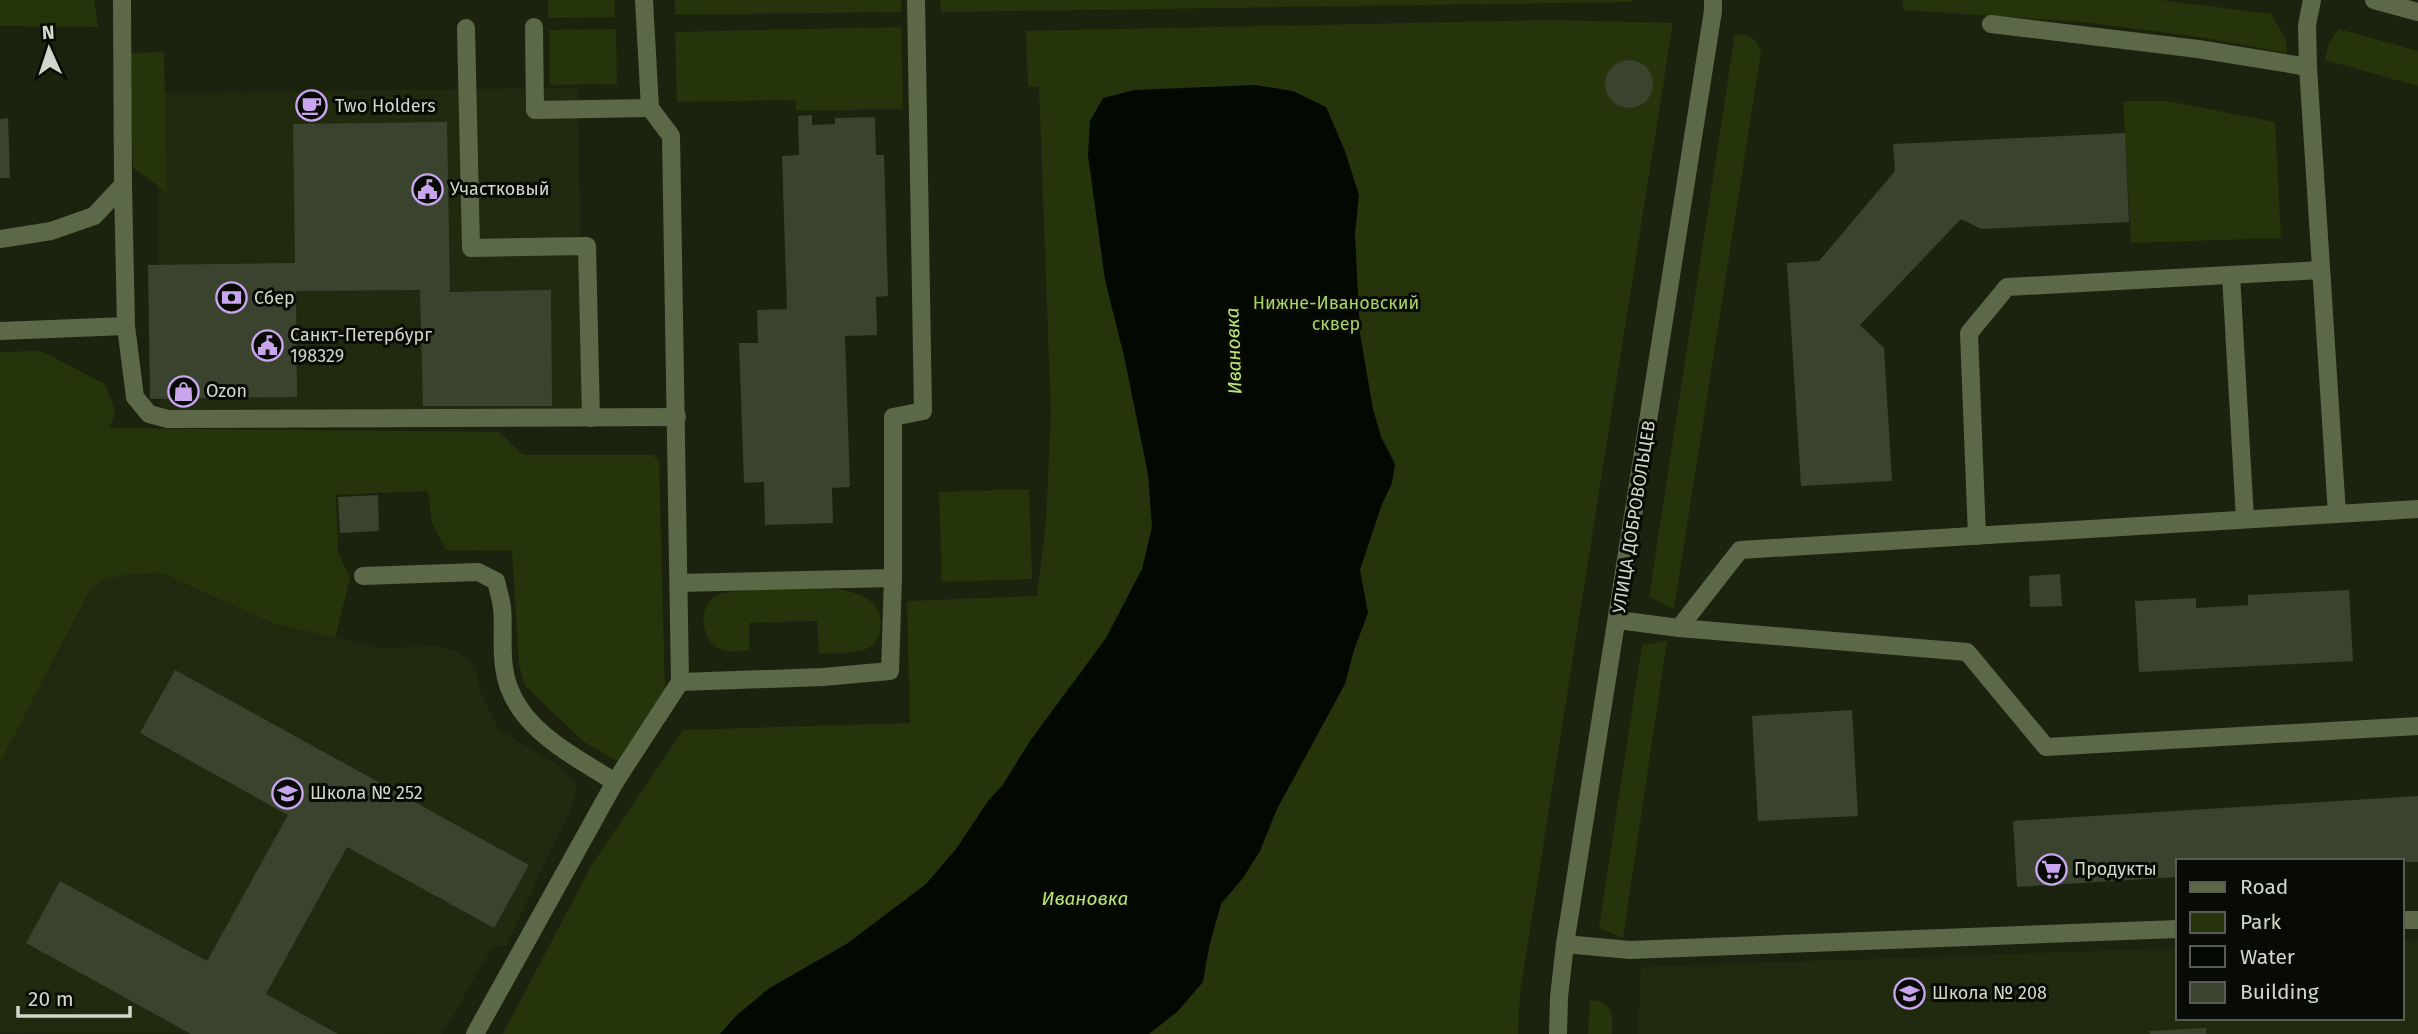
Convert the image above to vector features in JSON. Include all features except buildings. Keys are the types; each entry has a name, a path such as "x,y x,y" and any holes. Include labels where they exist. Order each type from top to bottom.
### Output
{"street":[{"path":"122,0 126,326 135,397 149,414 168,419 677,417"},
{"path":"475,1034 615,782 680,682 671,136 650,108 644,0"},
{"path":"680,682 823,677 890,671 893,417 923,411 916,0"},
{"name":"УЛИЦА ДОБРОВОЛЬЦЕВ","path":"1558,1034 1565,944 1618,620 1713,0"},
{"path":"2312,0 2307,25 2308,67 2337,514"},
{"path":"2374,0 2418,12"},
{"path":"1991,24 2198,48 2308,67"},
{"path":"534,27 535,110 650,108"},
{"path":"466,29 471,248 587,246 591,418"},
{"path":"0,239 51,231 94,216 123,185"},
{"path":"1978,536 1969,333 2007,286 2321,270"},
{"path":"2231,275 2245,519"},
{"path":"0,331 126,326"},
{"path":"1679,628 1740,550 2418,509"},
{"path":"363,576 478,572 496,581 502,607 504,667 509,691 515,702 544,736 615,782"},
{"path":"679,583 893,578"},
{"path":"1618,620 1679,628 1967,652 2046,747 2418,726"},
{"path":"1565,944 1630,950 2176,929"}],"shaded area":[{"path":"578,88 582,418 161,423 157,93"},
{"name":"Школа № 252","path":"0,541 90,588 106,579 131,574 161,573 273,623 379,648 435,646 457,651 475,667 482,697 498,729 561,767 576,784 574,802 506,945 492,948 442,1034 0,1033"},
{"name":"Школа № 208","path":"2418,940 2418,1034 1638,1034 1641,967 2176,948 2176,1020 2404,1020 2404,941"}],"green space":[{"path":"0,0 94,0 98,27 0,26"},
{"path":"548,0 615,0 615,17 548,18"},
{"path":"675,0 901,0 901,12 675,15"},
{"path":"940,0 1631,0 1632,2 941,12"},
{"path":"1903,0 2161,0 2271,14 2286,39 2287,53 2199,37 2082,22 1903,10"},
{"name":"Нижне-Ивановский сквер","path":"1553,20 1673,23 1520,993 1518,1034 503,1034 591,866 683,730 910,723 907,601 1037,596 1046,521 1051,414 1039,87 1028,87 1026,31"},
{"path":"901,27 903,109 796,111 796,100 677,102 675,32"},
{"path":"616,29 617,84 550,85 549,30"},
{"path":"2339,29 2418,51 2418,86 2325,60 2329,42"},
{"path":"1735,34 1752,38 1761,52 1674,609 1649,597"},
{"path":"164,52 167,192 133,168 130,53"},
{"path":"2123,101 2167,101 2275,122 2281,238 2131,243"},
{"path":"41,351 105,384 115,411 110,428 499,432 523,455 653,455 659,462 665,689 621,763 584,742 525,686 519,664 512,551 446,550 432,523 428,491 336,495 338,552 350,578 335,638 273,623 161,573 131,574 107,579 91,588 0,762 0,352"},
{"path":"1029,489 1032,579 942,582 939,492"},
{"path":"834,589 861,595 874,605 880,620 879,633 873,645 851,653 819,653 817,621 749,623 749,650 725,651 715,646 706,633 705,608 715,596 754,590"},
{"path":"1667,641 1623,938 1599,928 1642,645"},
{"path":"1590,1000 1608,1006 1612,1034 1588,1034"}],"water":[{"name":"Ивановка","path":"1255,85 1293,91 1326,107 1345,151 1359,195 1355,234 1360,334 1373,409 1381,437 1395,464 1392,483 1382,504 1360,570 1368,613 1345,684 1277,809 1260,851 1243,878 1221,904 1203,982 1178,1011 1149,1034 720,1034 736,1016 768,989 848,943 926,884 956,849 988,801 1002,786 1030,741 1106,638 1142,569 1152,527 1148,474 1124,356 1105,280 1088,155 1090,121 1103,98 1134,90"}],"place":[{"name":"Two Holders","path":"312,106"},
{"name":"Участковый","path":"427,189"},
{"name":"Сбер","path":"231,298"},
{"name":"Санкт-Петербург 198329","path":"267,345"},
{"name":"Ozon","path":"183,391"},
{"name":"Школа № 252","path":"287,793"},
{"name":"Продукты","path":"2051,869"},
{"name":"Школа № 208","path":"1909,993"}]}
